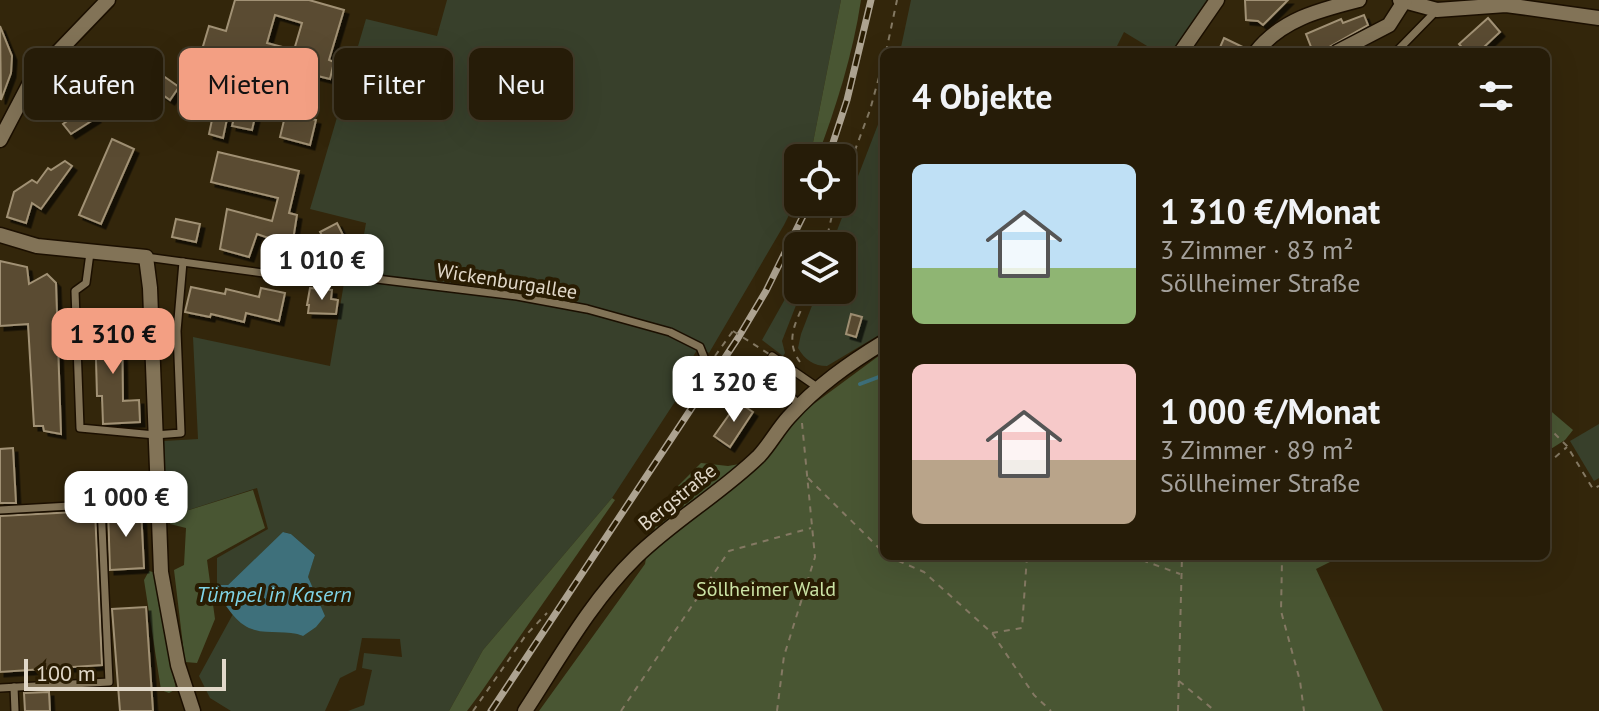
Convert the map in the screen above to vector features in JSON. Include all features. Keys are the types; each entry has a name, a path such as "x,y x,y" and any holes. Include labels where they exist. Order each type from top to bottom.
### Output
{"street":[{"path":"0,140 32,79 108,0"},
{"path":"1184,48 1217,0"},
{"path":"1260,48 1273,33 1297,18 1359,0"},
{"path":"1345,48 1389,25 1403,0 1438,5 1506,5 1599,18"},
{"path":"0,235 37,246 146,257 150,288 161,572 178,665 193,711"},
{"name":"Bergstraße","path":"525,711 603,596 633,560 759,455 817,387 880,344"}],"lane":[{"path":"1400,48 1438,5"},
{"path":"90,253 86,283 75,291 80,428 155,435 181,433 177,331 183,262"},
{"name":"Wickenburgallee","path":"146,257 292,277 352,276 517,296 587,309 670,332 700,347 709,362"},
{"path":"772,356 817,387"},
{"path":"751,377 781,388 800,406"},
{"path":"0,510 141,502 157,492"},
{"path":"40,497 41,508"},
{"path":"0,688 109,682 101,505"},
{"path":"14,687 15,711"}],"path":[{"path":"887,48 897,0"},
{"path":"856,148 880,74"},
{"path":"801,363 791,350 790,339 804,304"},
{"path":"709,362 733,331 772,356"},
{"path":"777,711 784,656 815,557 800,406"},
{"path":"1550,429 1567,446 1593,489 1599,486"},
{"path":"1550,461 1567,446"},
{"path":"807,477 880,550"},
{"path":"621,711 729,551 812,527"},
{"path":"896,560 924,572 992,633 1034,695 1051,711"},
{"path":"992,633 1022,628 1027,560"},
{"path":"1142,560 1182,575"},
{"path":"1178,711 1182,560"},
{"path":"1282,561 1281,611 1300,681 1304,711"},
{"path":"473,711 526,635 547,613"},
{"path":"1178,681 1202,697 1215,711"}],"green space":[{"path":"447,0 841,0 813,144 784,144 784,216 788,216 784,225 709,353 698,348 687,367 678,397 612,498 483,650 449,711 348,711 364,705 372,670 362,668 364,653 402,657 400,639 362,638 356,670 340,678 325,711 231,711 210,698 199,676 233,614 259,630 303,636 308,576 315,555 291,534 284,532 228,585 217,585 217,558 268,529 257,488 170,516 166,511 164,441 198,439 193,337 330,366 344,283 355,285 366,223 310,209 336,120 453,120 453,48 357,48 366,19 437,36"},
{"path":"841,0 861,0 849,60 831,119 822,144 813,144"},
{"path":"911,0 1210,0 1180,48 1150,48 1124,32 1116,48 901,48"},
{"path":"880,119 880,334 827,366 807,359 798,348 813,304 856,304 856,232 836,232 843,216 856,216 856,181"},
{"path":"784,301 784,304 797,304 782,341 783,356 762,340"},
{"name":"Söllheimer Wald","path":"880,355 880,560 1334,560 1316,569 1383,711 539,711 645,564 652,524 669,495 701,463 728,466 762,460 796,417"},
{"path":"1550,410 1573,430 1565,440 1550,449"},
{"path":"1599,424 1599,478 1594,481 1570,441"},
{"path":"253,490 265,528 207,560 215,619 197,663 185,662 174,570 184,565 186,528 170,524 170,516"},
{"path":"612,498 615,500 467,711 449,711 483,650"},
{"path":"149,571 157,573 164,632 176,689 169,693 161,690 144,580"}],"water":[{"name":"Tümpel in Kasern","path":"283,532 291,534 315,555 308,577 325,616 303,636 246,627 216,592 217,585 228,585"}],"building":[{"path":"235,0 309,0 344,10 329,60 334,62 330,79 318,76 318,48 295,48 302,23 275,15 267,43 286,48 202,48 209,26 226,31"},
{"path":"1245,0 1288,0 1263,25 1258,21 1246,20"},
{"path":"1364,15 1368,25 1329,47 1311,48 1306,34 1341,19 1343,23"},
{"path":"1488,18 1500,32 1485,46 1487,48 1462,48 1459,44"},
{"path":"0,26 12,56 11,73 1,100"},
{"path":"1224,38 1245,48 1220,48"},
{"path":"163,76 179,87 170,100 163,95"},
{"path":"69,120 93,120 71,134 63,124"},
{"path":"212,120 227,120 223,138 209,134"},
{"path":"234,120 254,120 252,130 232,126"},
{"path":"284,120 316,120 310,145 280,137"},
{"path":"112,139 134,149 101,224 79,215"},
{"path":"218,152 299,171 289,213 297,215 292,246 257,234 249,257 220,249 227,209 272,221 278,198 211,182"},
{"path":"65,161 72,166 41,209 32,203 26,223 7,217 14,192 32,180 37,183 48,168 51,170"},
{"path":"176,219 200,224 196,242 172,237"},
{"path":"337,223 348,245 347,261 329,260 330,249 320,232"},
{"path":"0,261 27,267 29,284 47,274 56,283 61,434 44,431 43,426 34,426 28,324 0,326"},
{"path":"191,287 225,294 226,289 259,297 261,288 285,293 279,321 246,313 244,322 185,312"},
{"path":"310,288 332,290 331,299 338,300 336,314 308,313"},
{"path":"851,314 862,317 856,337 846,334"},
{"path":"122,322 123,401 139,400 140,422 103,424 102,396 97,396 95,323"},
{"path":"738,402 753,412 730,447 714,436"},
{"path":"13,448 16,503 0,503 0,449"},
{"path":"141,509 144,568 110,570 108,510"},
{"path":"95,511 102,665 0,672 0,516"},
{"path":"146,607 153,711 120,711 112,609"},
{"path":"49,692 50,711 25,711 24,693"}],"waterway":[{"path":"860,384 880,376"}],"railway":[{"path":"833,144 847,100 871,0"},
{"path":"491,711 738,338 766,291 803,216"}]}
